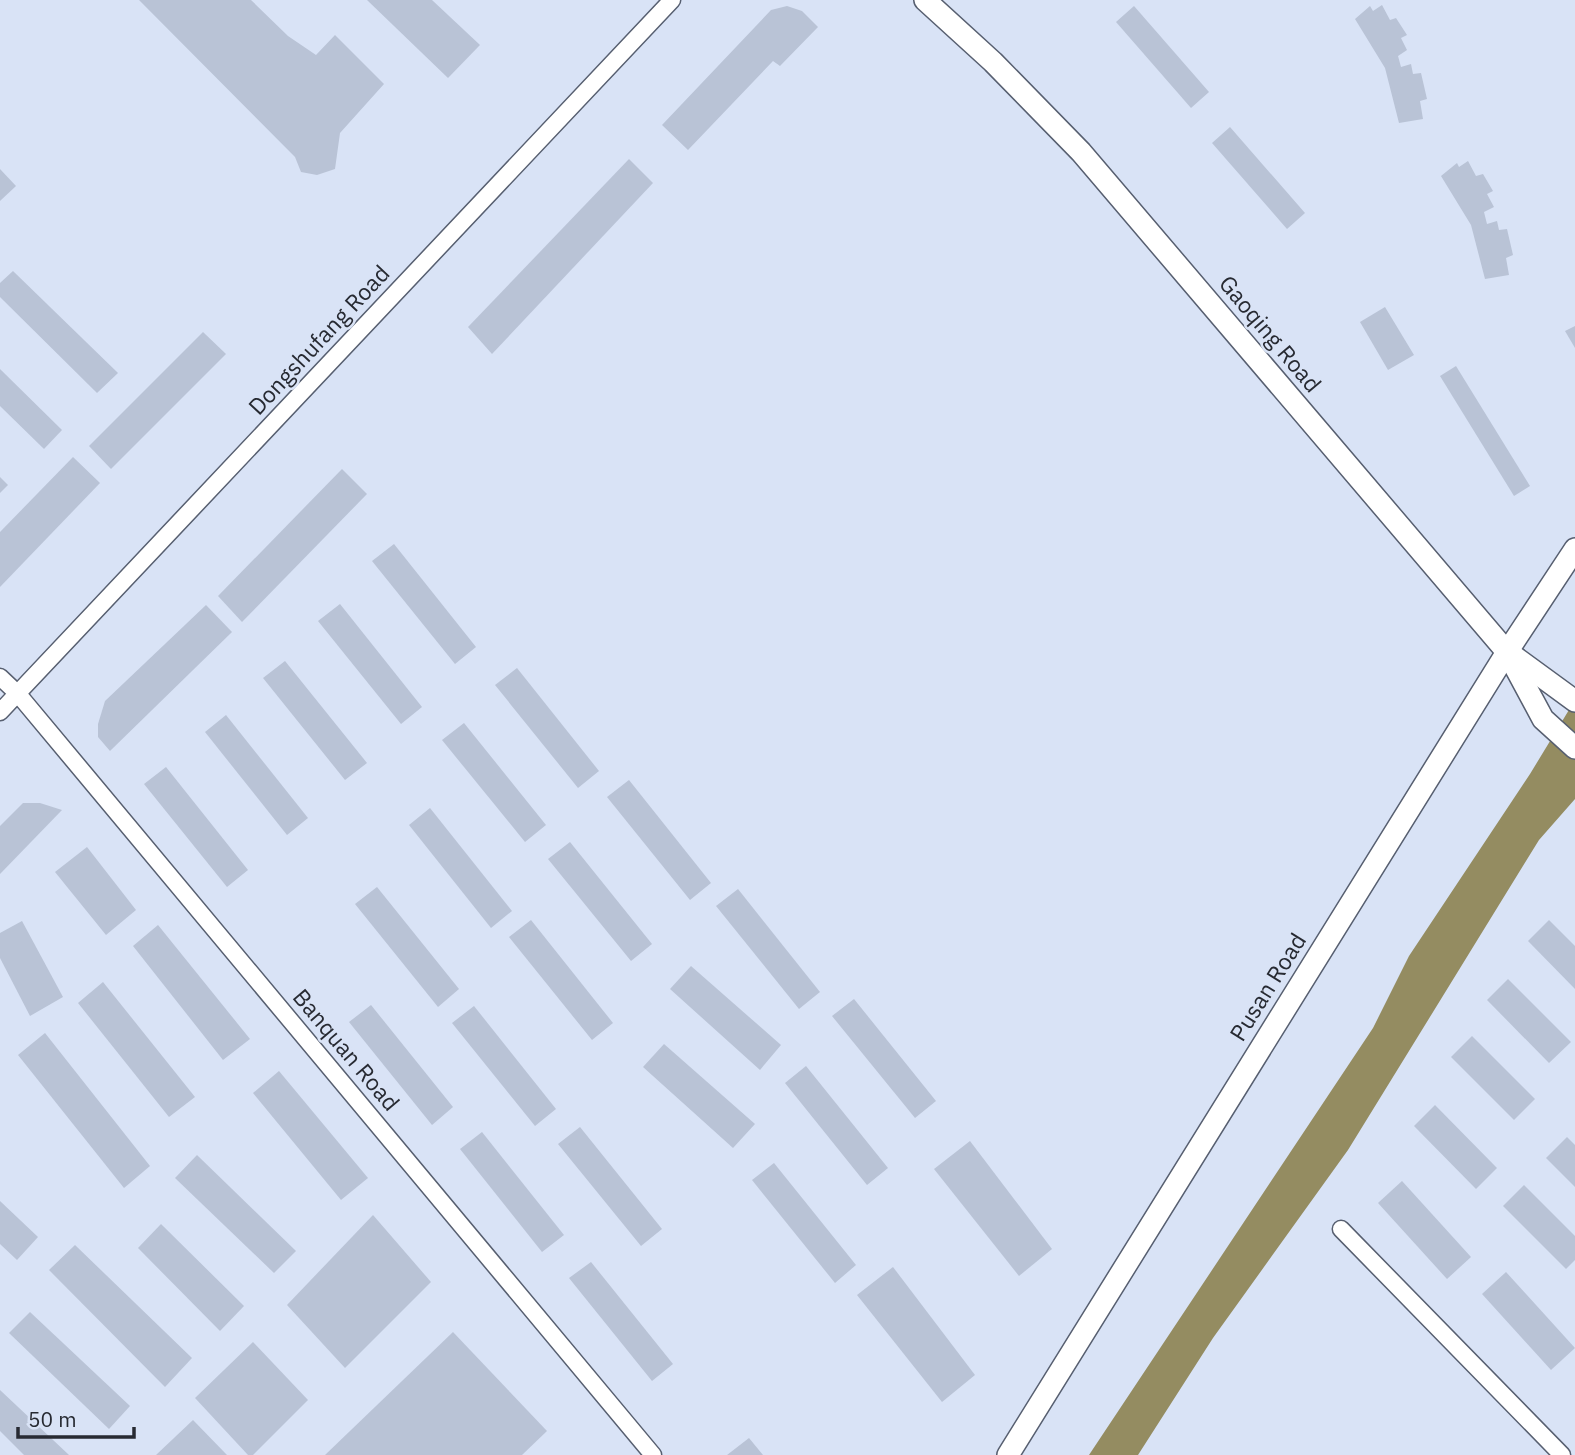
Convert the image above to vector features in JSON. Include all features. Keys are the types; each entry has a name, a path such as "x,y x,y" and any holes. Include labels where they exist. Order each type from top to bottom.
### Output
{"main road":[{"name":"Gaoqing Road","path":"925,0 993,62 1081,152 1507,652 1569,696"},
{"name":"Pusan Road","path":"1008,1455 1507,652 1575,548"},
{"path":"1507,652 1543,719 1575,748"}],"street":[{"name":"Dongshufang Road","path":"0,712 672,0"},
{"name":"Banquan Road","path":"0,677 18,694 653,1455"},
{"path":"1340,1229 1562,1455"}],"shaded area":[{"path":"1575,700 1575,799 1539,840 1348,1150 1213,1338 1138,1455 1089,1455 1373,1028 1409,956 1530,774"}],"building":[{"path":"139,0 251,0 288,36 316,55 335,35 384,84 340,133 335,169 317,175 301,172 295,157"},
{"path":"367,0 432,0 480,45 448,78"},
{"path":"1382,5 1390,20 1396,18 1407,35 1401,38 1407,50 1398,56 1401,67 1411,64 1413,74 1421,73 1427,99 1420,101 1423,119 1399,123 1385,68 1355,19 1370,6 1373,11"},
{"path":"787,6 802,11 818,27 780,66 773,61 688,150 662,125 771,10"},
{"path":"1134,6 1209,92 1191,108 1116,22"},
{"path":"1230,127 1305,213 1287,229 1212,143"},
{"path":"629,159 653,183 492,354 468,327"},
{"path":"1468,161 1476,176 1483,174 1493,191 1487,194 1494,207 1484,212 1487,224 1497,221 1499,230 1507,229 1513,255 1506,258 1509,275 1485,279 1471,225 1441,176 1457,163 1459,167"},
{"path":"0,169 16,186 0,201"},
{"path":"13,271 118,373 97,393 0,297 0,283"},
{"path":"1385,307 1414,355 1388,370 1360,322"},
{"path":"1575,326 1575,348 1565,331"},
{"path":"203,332 226,354 111,469 89,446"},
{"path":"1456,366 1530,486 1514,496 1440,376"},
{"path":"0,369 62,430 44,449 0,406"},
{"path":"73,457 100,483 0,587 0,532"},
{"path":"342,469 367,494 242,622 218,596"},
{"path":"0,477 8,485 0,493"},
{"path":"394,544 476,647 455,664 372,561"},
{"path":"340,604 422,707 401,724 318,621"},
{"path":"206,605 232,632 110,751 98,737 98,724 105,701"},
{"path":"285,661 367,763 345,780 263,678"},
{"path":"517,668 599,771 578,788 495,685"},
{"path":"226,715 308,818 287,835 205,732"},
{"path":"464,723 546,825 525,842 442,740"},
{"path":"166,767 248,870 227,887 144,784"},
{"path":"629,780 711,883 690,900 607,797"},
{"path":"23,803 40,803 62,810 0,874 0,826"},
{"path":"430,808 512,911 491,928 409,825"},
{"path":"570,842 652,944 631,961 548,859"},
{"path":"87,847 136,910 106,935 55,872"},
{"path":"377,887 459,989 438,1007 355,904"},
{"path":"738,889 820,992 799,1009 716,906"},
{"path":"531,920 613,1023 592,1040 509,937"},
{"path":"1549,920 1575,946 1575,989 1528,941"},
{"path":"22,921 63,997 30,1016 0,958 0,933"},
{"path":"158,925 250,1039 223,1060 133,946"},
{"path":"691,966 781,1045 760,1070 670,989"},
{"path":"1508,979 1571,1042 1549,1063 1487,1000"},
{"path":"103,982 195,1097 169,1117 78,1003"},
{"path":"854,999 936,1101 915,1118 832,1016"},
{"path":"371,1005 453,1107 432,1125 349,1022"},
{"path":"474,1006 556,1109 535,1126 452,1023"},
{"path":"45,1033 150,1166 124,1188 18,1055"},
{"path":"1472,1036 1535,1099 1514,1120 1451,1057"},
{"path":"664,1044 755,1124 733,1148 643,1067"},
{"path":"806,1066 888,1168 867,1185 785,1083"},
{"path":"279,1071 368,1178 341,1200 253,1093"},
{"path":"1435,1105 1497,1168 1476,1189 1414,1126"},
{"path":"580,1127 662,1229 641,1246 558,1144"},
{"path":"482,1132 564,1235 542,1252 460,1149"},
{"path":"1567,1137 1575,1145 1575,1187 1546,1158"},
{"path":"970,1141 1052,1249 1019,1276 934,1169"},
{"path":"197,1155 296,1251 274,1273 175,1178"},
{"path":"774,1163 856,1265 835,1283 752,1180"},
{"path":"1402,1181 1471,1257 1447,1279 1378,1203"},
{"path":"1524,1185 1575,1236 1575,1260 1566,1269 1503,1206"},
{"path":"0,1201 38,1237 17,1260 0,1244"},
{"path":"373,1215 431,1282 345,1368 287,1305"},
{"path":"161,1224 244,1306 220,1331 138,1248"},
{"path":"75,1245 192,1358 165,1387 49,1270"},
{"path":"591,1262 673,1364 652,1381 569,1278"},
{"path":"893,1267 975,1375 942,1402 857,1295"},
{"path":"1506,1272 1575,1348 1551,1370 1482,1294"},
{"path":"30,1312 130,1406 109,1429 9,1333"},
{"path":"453,1332 547,1431 522,1455 325,1455"},
{"path":"253,1342 308,1400 253,1455 248,1455 195,1398"},
{"path":"0,1390 69,1455 24,1455 0,1431"},
{"path":"193,1420 227,1455 156,1455"},
{"path":"749,1438 763,1455 727,1455"}]}
